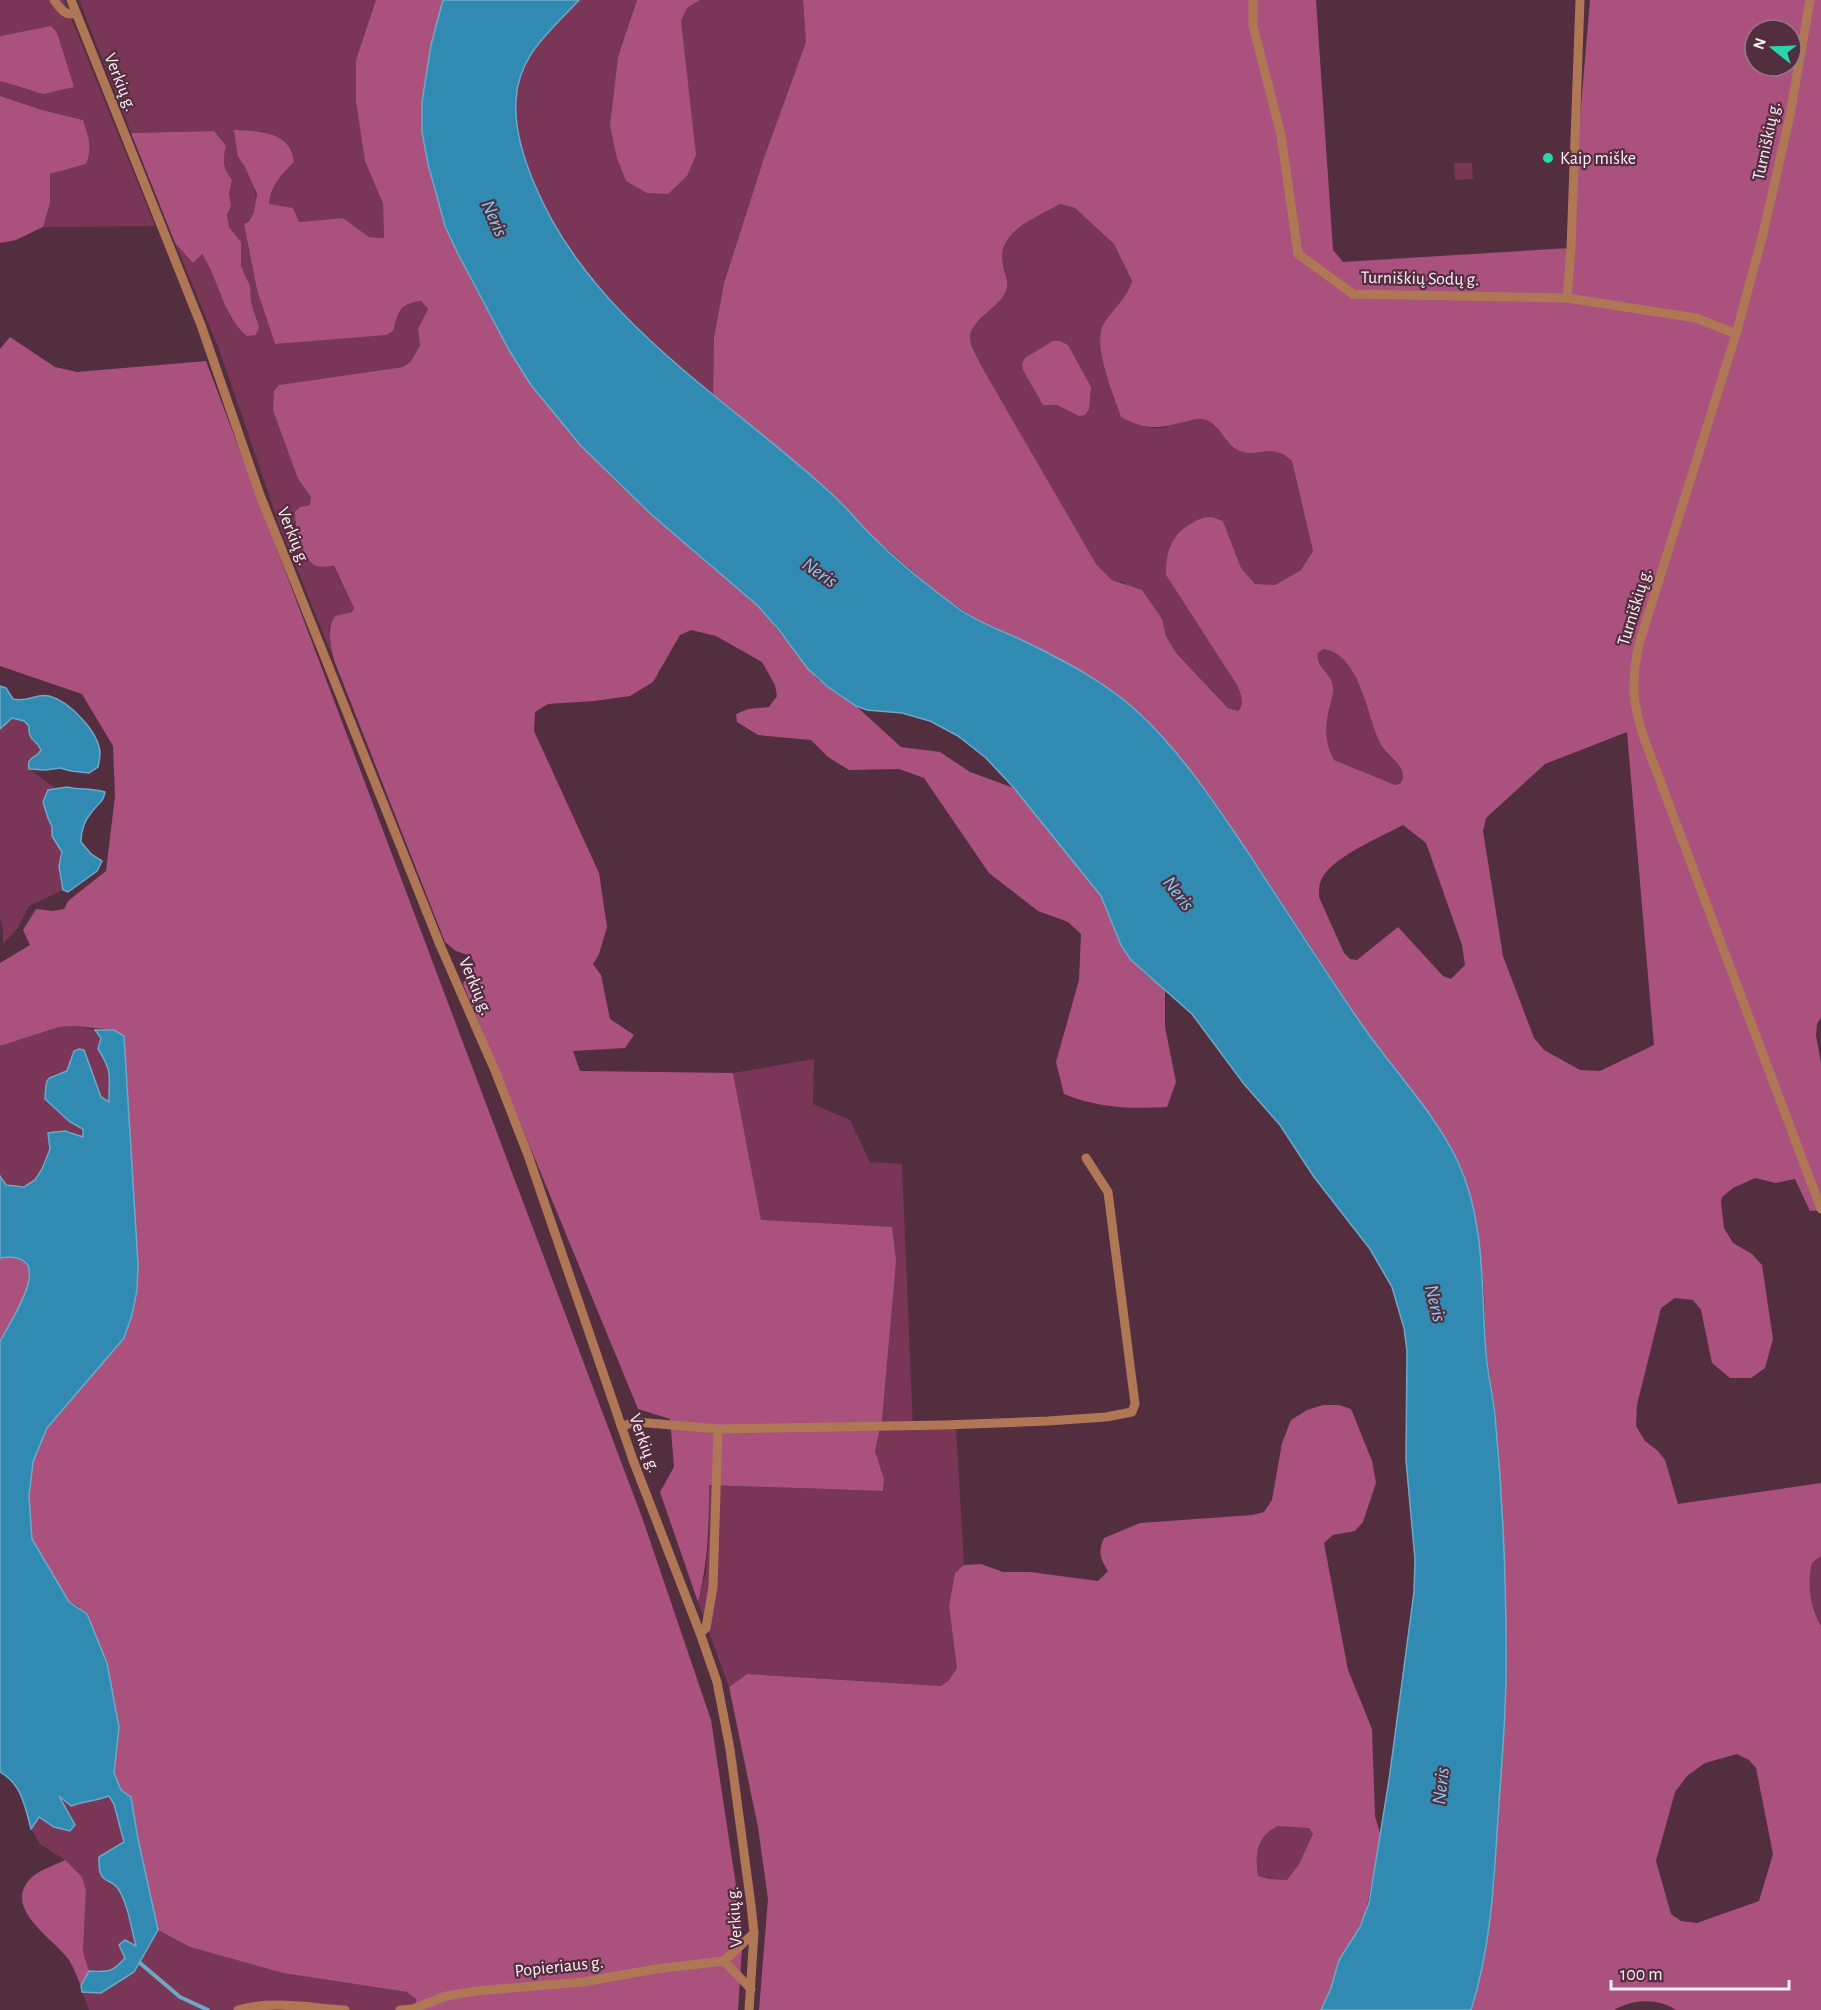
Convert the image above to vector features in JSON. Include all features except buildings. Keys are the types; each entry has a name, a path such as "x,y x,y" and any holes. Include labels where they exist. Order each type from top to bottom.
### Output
{"street":[{"path":"54,0 66,14 76,13"},
{"name":"Verkių g.","path":"71,0 201,325 260,495 444,954 496,1073 528,1155 621,1426 717,1682 725,1715 754,1933 749,2010"},
{"name":"Turniškių Sodų g.","path":"1252,0 1253,26 1281,135 1298,254 1353,294 1567,298 1696,318 1736,334"},
{"path":"1567,298 1580,0"},
{"name":"Turniškių g.","path":"1810,0 1790,115 1762,234 1736,334 1639,644 1634,667 1633,696 1644,738 1821,1209"},
{"path":"621,1426 637,1422 717,1429 967,1425 1083,1419 1132,1412 1135,1404 1108,1192 1086,1158"},
{"path":"700,1633 706,1628 713,1587 717,1429"},
{"path":"751,1989 724,1961 754,1933"},
{"name":"Popieriaus g.","path":"400,2010 413,2009 446,1996 476,1991 583,1982 656,1969 724,1961"},
{"path":"238,2010 286,2006 345,2010"}],"shaded area":[{"path":"0,0 64,0 155,226 43,227 50,203 50,174 86,164 83,120 0,96 0,81 31,91 51,26 0,36"},
{"path":"79,0 376,0 356,60 356,102 365,161 383,204 384,238 369,237 343,218 299,222 268,204 277,181 294,162 291,149 283,140 260,131 238,157 248,172 255,191 255,209 244,224 257,290 275,344 393,331 401,310 408,304 421,301 428,310 418,329 420,346 411,361 403,367 279,385 274,391 298,479 311,497 311,505 300,507 294,523 306,555 312,564 333,566 354,608 352,612 335,616 329,628 334,660 280,527 219,349 175,243 193,263 202,254 212,270 231,319 259,327 251,302 250,286 241,266 241,242 229,227 227,215 231,206 229,193 232,180 224,169 214,131 131,133"},
{"path":"376,0 443,0 431,45 422,102 422,132 428,164 436,195 472,282 531,385 581,446 616,481 653,516 758,606 817,679 856,706 901,747 940,752 970,772 1014,788 1101,896 1121,945 1144,973 1165,989 1165,1027 1176,1082 1167,1107 1115,1106 1089,1102 1064,1094 1056,1062 1079,980 1081,934 1068,922 1038,911 989,873 924,778 899,769 849,770 828,757 811,740 758,735 737,722 736,714 748,709 769,707 777,696 775,685 762,662 716,636 691,630 680,635 653,682 630,696 548,704 535,712 534,731 599,873 607,927 599,954 593,964 601,975 610,1019 634,1035 625,1048 573,1051 580,1071 733,1073 761,1220 892,1227 896,1261 882,1419 875,1451 884,1479 883,1491 709,1485 707,1544 698,1602 660,1492 674,1467 670,1419 638,1409 463,984 469,970 476,966 471,956 456,951 445,942 334,660 330,637 332,621 335,616 352,612 354,608 334,566 314,565 306,556 296,525 295,512 300,507 310,505 311,497 298,479 273,410 274,391 279,385 403,367 411,361 420,346 418,329 428,309 421,301 408,304 401,310 393,331 386,335 275,344 257,290 244,224 249,221 254,212 257,194 238,157 234,130 263,132 272,135 287,144 292,152 294,162 274,186 269,204 293,208 299,222 343,218 369,237 384,238 383,204 365,161 356,102 356,60"},
{"path":"579,0 637,0 633,10 681,21 687,8 700,0 803,0 806,42 765,155 724,283 714,337 713,394 654,343 598,287 574,256 553,223 536,188 523,151 516,108 520,76 535,47"},
{"path":"637,0 700,0 687,8 681,21 696,155 687,176 668,194 647,193 626,181 617,158 610,126 618,57"},
{"path":"803,0 1316,0 1333,250 1343,262 1569,248 1590,0 1821,0 1821,1017 1817,1024 1816,1036 1821,1063 1821,1210 1810,1211 1795,1179 1776,1183 1755,1178 1733,1188 1722,1197 1724,1228 1733,1243 1752,1254 1762,1265 1773,1339 1765,1368 1751,1378 1730,1378 1712,1363 1701,1310 1693,1300 1675,1298 1661,1308 1637,1405 1636,1426 1645,1441 1665,1460 1678,1504 1821,1483 1821,1556 1812,1563 1810,1587 1814,1611 1821,1626 1821,2010 1676,2010 1661,2003 1645,2001 1621,2006 1614,2010 1471,2010 1494,1886 1505,1707 1506,1643 1495,1408 1486,1352 1480,1251 1464,1175 1436,1124 1360,1022 1207,792 1144,717 1094,680 1023,641 978,621 934,590 870,534 837,498 713,394 714,337 724,283 765,155 806,42","holes":["1060,204 1075,208 1114,244 1132,281 1127,293 1104,323 1100,343 1105,370 1121,417 1152,427 1202,419 1213,424 1236,449 1251,453 1277,452 1292,461 1313,551 1301,570 1275,585 1255,584 1241,568 1223,521 1212,517 1196,521 1179,533 1171,545 1167,558 1166,575 1237,685 1242,702 1238,711 1228,708 1176,653 1166,636 1162,619 1142,590 1112,580 1096,564 983,369 971,342 970,337 975,324 998,303 1006,291 1007,281 1002,253 1006,243 1020,227","1323,649 1335,653 1345,661 1353,673 1360,686 1379,741 1400,766 1403,777 1401,783 1395,785 1334,760 1327,741 1326,729 1333,686 1319,662 1318,653","1627,732 1654,1045 1600,1071 1580,1070 1544,1050 1534,1038 1503,956 1483,831 1486,818 1545,764","1403,825 1426,843 1462,945 1465,965 1451,979 1443,976 1398,927 1357,960 1350,959 1344,953 1319,897 1321,880 1337,862","1737,1754 1749,1760 1756,1768 1773,1854 1759,1901 1697,1923 1681,1921 1671,1914 1656,1861 1675,1792 1687,1776 1705,1763"]},
{"path":"51,26 57,33 74,87 43,94 0,81 0,36"},
{"path":"0,96 83,120 89,147 86,164 50,174 50,203 43,227 16,240 0,243"},
{"path":"214,131 226,146 224,164 232,180 229,193 231,206 227,215 229,227 241,242 241,266 250,286 251,302 259,327 256,335 247,336 232,318 202,254 193,263 175,243 131,133"},
{"path":"1454,163 1472,163 1473,179 1455,180"},
{"path":"1060,204 1075,208 1114,244 1132,281 1127,293 1104,323 1100,343 1105,370 1121,417 1152,428 1202,419 1213,424 1236,449 1251,453 1277,452 1292,461 1313,551 1302,569 1275,585 1255,584 1241,569 1223,521 1166,575 1237,685 1242,702 1237,711 1228,708 1176,653 1166,636 1161,619 1123,582 1112,580 1096,564 1026,446 974,350 970,337 975,324 998,303 1006,291 1003,253 1006,243 1020,227"},
{"path":"10,337 55,367 77,372 206,361 643,1520 711,1720 743,1932 738,2010 416,2010 416,1999 407,1992 283,1973 190,1947 158,1930 131,1797 121,1790 114,1773 119,1727 79,1607 69,1602 32,1539 29,1496 33,1462 47,1428 124,1338 137,1290 138,1264 114,1030 74,1026 59,1027 0,1046 0,963 30,945 23,930 36,909 53,911 64,909 68,901 106,871 115,796 113,746 82,694 0,666 0,349"},
{"path":"1053,341 1060,341 1068,345 1091,387 1089,409 1085,415 1079,416 1057,405 1043,405 1023,370 1022,364 1025,358"},
{"path":"1323,649 1335,653 1345,661 1353,673 1360,686 1379,741 1400,766 1403,777 1401,783 1395,785 1334,760 1329,748 1327,729 1333,686 1319,662 1318,652"},
{"path":"12,718 21,719 27,724 32,740 39,745 41,750 33,758 29,769 55,788 48,790 49,815 51,830 62,852 59,866 63,890 29,906 17,929 3,944 0,918 0,729"},
{"path":"74,1026 95,1030 101,1038 98,1049 108,1069 109,1103 101,1097 86,1054 71,1064 67,1071 51,1075 70,1122 83,1129 83,1137 65,1131 49,1150 39,1174 32,1183 17,1186 6,1185 0,1176 0,1046 59,1027"},
{"path":"814,1059 813,1104 850,1120 870,1162 902,1164 913,1428 956,1427 964,1565 955,1573 949,1606 957,1668 949,1680 941,1686 747,1674 729,1687 698,1602 706,1572 709,1485 883,1491 884,1479 875,1451 882,1419 761,1220 733,1073"},
{"path":"0,1258 20,1259 27,1266 30,1275 24,1299 0,1342"},
{"path":"1323,1405 1339,1405 1351,1409 1372,1461 1376,1483 1363,1522 1355,1531 1333,1535 1324,1543 1348,1670 1372,1729 1375,1816 1381,1837 1366,1911 1357,1932 1339,1960 1331,1988 1321,2010 759,2010 768,1899 758,1827 729,1687 747,1674 941,1686 949,1680 957,1668 949,1606 955,1573 964,1565 981,1564 1003,1572 1030,1572 1098,1581 1108,1571 1101,1555 1104,1538 1140,1523 1252,1515 1264,1512 1272,1500 1282,1443 1291,1420 1307,1410","holes":["1278,1826 1309,1828 1313,1834 1299,1864 1287,1880 1258,1876 1257,1853 1265,1835"]},
{"path":"1821,1556 1821,1626 1810,1595 1810,1579 1812,1563"},
{"path":"57,1795 71,1806 109,1795 114,1804 124,1842 99,1857 103,1879 119,1888 130,1917 136,1947 119,1945 126,1958 109,1970 89,1971 83,1952 86,1891 65,1860 40,1844 31,1829 39,1817 54,1827 71,1831 75,1825"},
{"path":"1278,1826 1309,1827 1313,1834 1299,1864 1287,1880 1258,1876 1258,1846 1270,1830"},
{"path":"65,1860 82,1877 86,1891 83,1952 89,1971 81,1986 69,1960 33,1922 22,1900 24,1889 32,1877"},
{"path":"158,1930 190,1947 283,1973 407,1992 416,1999 416,2010 89,2010 82,1992 101,1993 134,1972"}],"water":[{"name":"Neris","path":"443,0 579,0 547,33 529,57 518,84 516,122 520,143 534,183 559,232 590,277 627,318 666,355 794,461 926,584 970,616 1043,650 1088,675 1129,704 1155,729 1217,807 1360,1022 1437,1125 1458,1162 1473,1208 1481,1257 1486,1354 1500,1472 1506,1617 1505,1710 1493,1890 1483,1963 1471,2010 1321,2010 1331,1988 1339,1960 1360,1927 1369,1903 1389,1780 1414,1592 1415,1559 1406,1460 1407,1351 1404,1328 1392,1287 1370,1249 1314,1177 1280,1125 1244,1084 1192,1014 1131,960 1121,945 1101,896 1014,788 986,758 958,736 930,721 902,713 867,710 856,706 828,687 808,669 758,606 653,516 581,446 531,385 509,350 458,254 445,226 428,164 422,132 422,102 431,45"},
{"path":"0,686 6,688 13,699 23,700 49,696 74,711 89,727 98,745 100,753 98,767 89,773 60,768 29,769 29,761 41,750 31,737 29,726 24,721 12,718 0,729"},
{"path":"67,787 105,792 101,801 86,819 81,838 81,842 91,854 102,861 97,871 68,892 63,890 59,866 62,852 52,836 52,827 43,802 48,790"},
{"path":"95,1030 114,1030 124,1036 138,1264 137,1290 124,1338 47,1428 33,1462 29,1496 32,1539 69,1602 87,1614 107,1663 119,1727 114,1773 121,1790 131,1797 158,1930 134,1972 101,1993 82,1992 81,1986 89,1971 105,1971 117,1966 125,1958 119,1945 125,1940 136,1946 127,1910 119,1890 105,1880 99,1867 99,1857 124,1842 114,1804 109,1796 71,1806 59,1796 75,1825 70,1831 54,1827 39,1817 31,1829 18,1790 0,1772 0,1342 27,1289 29,1275 27,1265 18,1258 0,1258 0,1176 6,1185 24,1187 35,1180 42,1169 50,1149 48,1133 65,1131 83,1137 83,1129 70,1122 45,1099 48,1079 67,1071 74,1051 84,1050 101,1097 109,1102 109,1074 98,1049 101,1038"}],"waterway":[{"path":"140,1963 180,1997 208,2010"}],"place":[{"name":"Kaip miške","path":"1548,158"}]}
